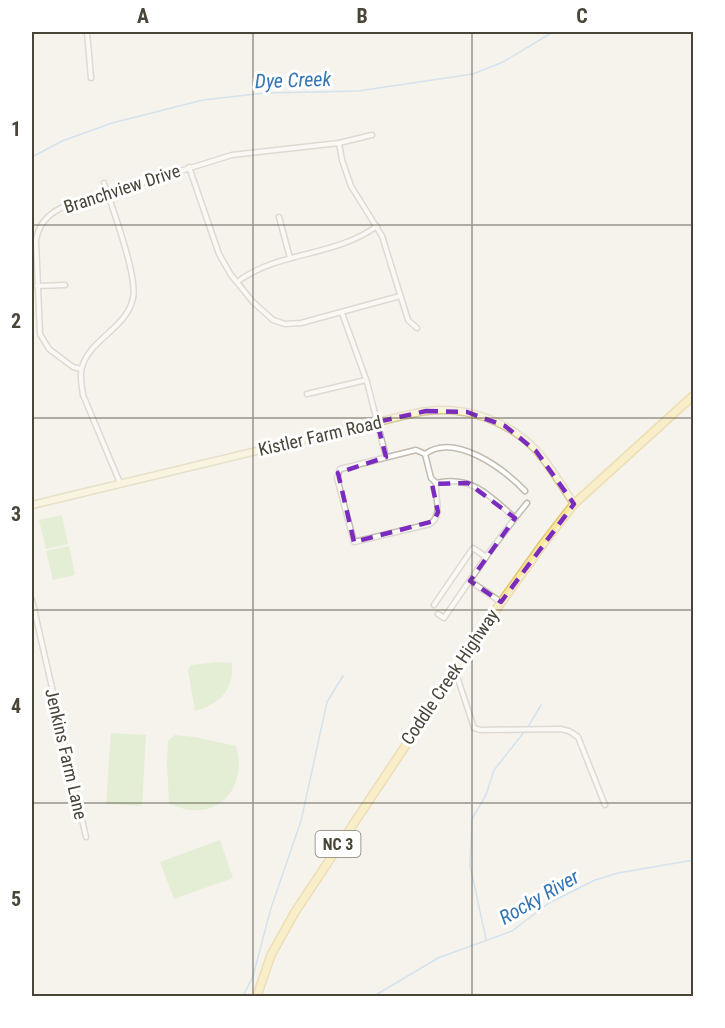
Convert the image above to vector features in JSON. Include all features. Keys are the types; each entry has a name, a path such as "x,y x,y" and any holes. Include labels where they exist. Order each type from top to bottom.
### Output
{"main road":[{"name":"Coddle Creek Highway","path":"257,996 271,955 295,912 501,602 574,504 693,394"}],"street":[{"path":"87,32 91,78"},
{"name":"Branchview Drive","path":"81,369 73,367 61,358 44,343 40,334 36,241 37,233 44,221 61,208 232,155 339,143 372,135"},
{"path":"339,143 351,186 377,226 408,320 417,328"},
{"path":"189,167 219,254 253,302 273,320 285,324 301,323 400,296"},
{"path":"104,183 131,271 134,296 131,307 124,317 87,355 81,369 83,395 121,484"},
{"path":"279,217 290,258"},
{"path":"237,282 256,269 348,242 377,226"},
{"path":"37,286 65,285"},
{"path":"342,313 366,380 386,457"},
{"path":"307,394 366,380"},
{"name":"Kistler Farm Road","path":"32,506 377,422 426,411 446,410 486,417 522,437 537,451 574,504"},
{"path":"425,454 437,447 461,450 479,456 493,462 525,491"},
{"path":"425,454 416,450 344,467 338,473 354,542 430,525 438,512 434,492 436,483"},
{"path":"425,454 431,478 436,483"},
{"path":"436,483 450,480 468,483 515,518"},
{"path":"438,614 444,618 486,556 527,503"},
{"path":"434,605 473,548 486,556"},
{"path":"470,581 501,602"},
{"name":"Jenkins Farm Lane","path":"32,600 86,837"},
{"path":"455,670 474,728 480,730 560,729 569,731 578,737 604,805"}],"highlighted area":[{"path":"426,411 467,412 505,426 536,451 574,504 501,602 470,581 515,518 468,483 432,484 438,512 434,521 354,542 338,473 386,457 377,422"}],"green space":[{"path":"62,515 68,544 46,549 39,520"},
{"path":"69,546 75,575 53,580 46,551"},
{"path":"232,663 231,681 228,688 218,700 195,711 188,670 191,665"},
{"path":"111,733 146,735 142,806 106,804"},
{"path":"175,735 236,746 239,763 237,778 232,790 224,800 213,807 199,810 185,809 169,803 168,741"},
{"path":"220,840 233,878 174,899 160,862"}],"waterway":[{"name":"Dye Creek","path":"32,157 62,141 112,123 203,100 265,93 358,91 473,74 503,62 553,32"},
{"path":"243,996 253,976 271,908 301,821 327,702 343,676"},
{"path":"528,727 541,705"},
{"path":"486,939 470,865 472,819 486,795 494,770 525,731"},
{"name":"Rocky River","path":"374,996 438,958 512,931 549,903 595,880 618,873 694,860"}]}
